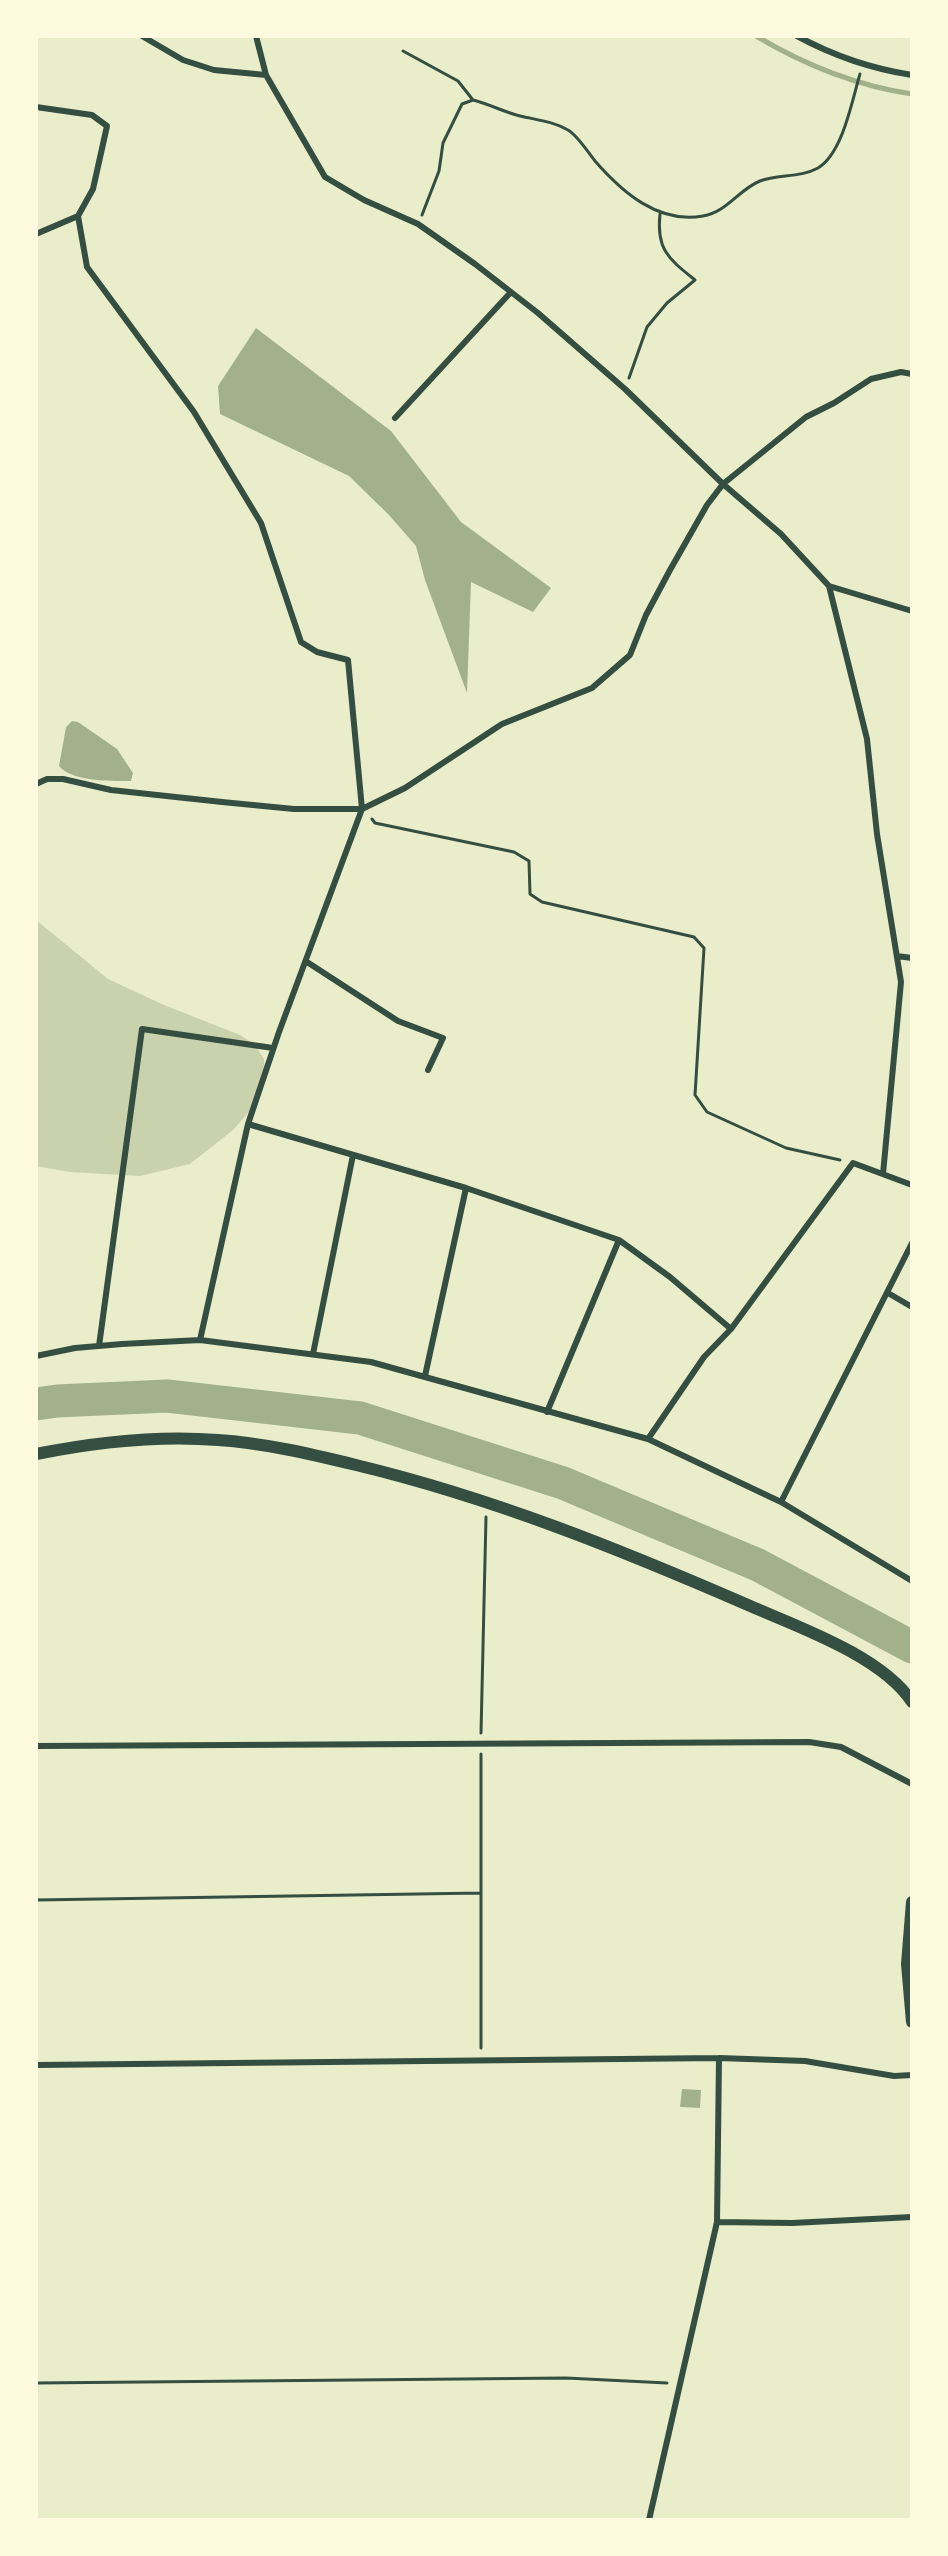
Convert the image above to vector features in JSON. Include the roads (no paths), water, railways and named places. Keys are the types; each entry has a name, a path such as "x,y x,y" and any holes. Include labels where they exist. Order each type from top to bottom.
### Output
{"main road":[{"path":"36,1454 117,1441 166,1438 218,1440 271,1446 408,1477 487,1500 581,1535 823,1638 889,1677 912,1702"},
{"path":"912,1902 907,1964 912,2022"}],"street":[{"path":"142,36 183,60 214,70 266,75"},
{"path":"256,36 266,75 325,177 364,200 418,224 511,292 625,389 723,484 782,534 829,586 867,739 877,834 901,982 883,1174"},
{"path":"797,36 888,72 912,75"},
{"path":"36,107 92,116 107,126 93,189 78,216 36,234"},
{"path":"78,216 87,267 194,412 261,523 302,642 317,652 348,660 362,809 307,962 273,1048 248,1124 200,1340"},
{"path":"395,418 511,292"},
{"path":"36,784 47,779 63,779 111,790 222,802 294,809 362,809 405,788 502,724 592,688 630,655 646,615 670,570 707,505 723,484 806,417 834,403 871,379 901,372 912,374"},
{"path":"829,586 912,611"},
{"path":"897,956 912,958"},
{"path":"307,962 398,1021 443,1038 428,1070"},
{"path":"99,1346 142,1029 273,1048"},
{"path":"248,1124 466,1188 619,1240 669,1277 731,1329"},
{"path":"312,1354 353,1155"},
{"path":"648,1439 704,1357 731,1329 853,1163 912,1185"},
{"path":"425,1377 466,1188"},
{"path":"547,1412 619,1240"},
{"path":"782,1502 912,1244"},
{"path":"888,1293 912,1307"},
{"path":"36,1356 99,1346 200,1340 371,1362 648,1439 782,1502 912,1581"},
{"path":"36,1746 809,1742 841,1747 912,1784"},
{"path":"649,2520 717,2222 719,2058"},
{"path":"36,2065 719,2058 806,2061 894,2076 912,2075"},
{"path":"717,2222 792,2223 912,2217"}],"waterway":[{"path":"756,36 812,65 851,80 912,94"},
{"path":"36,1404 167,1396 360,1418 563,1483 758,1565 912,1647"}]}
